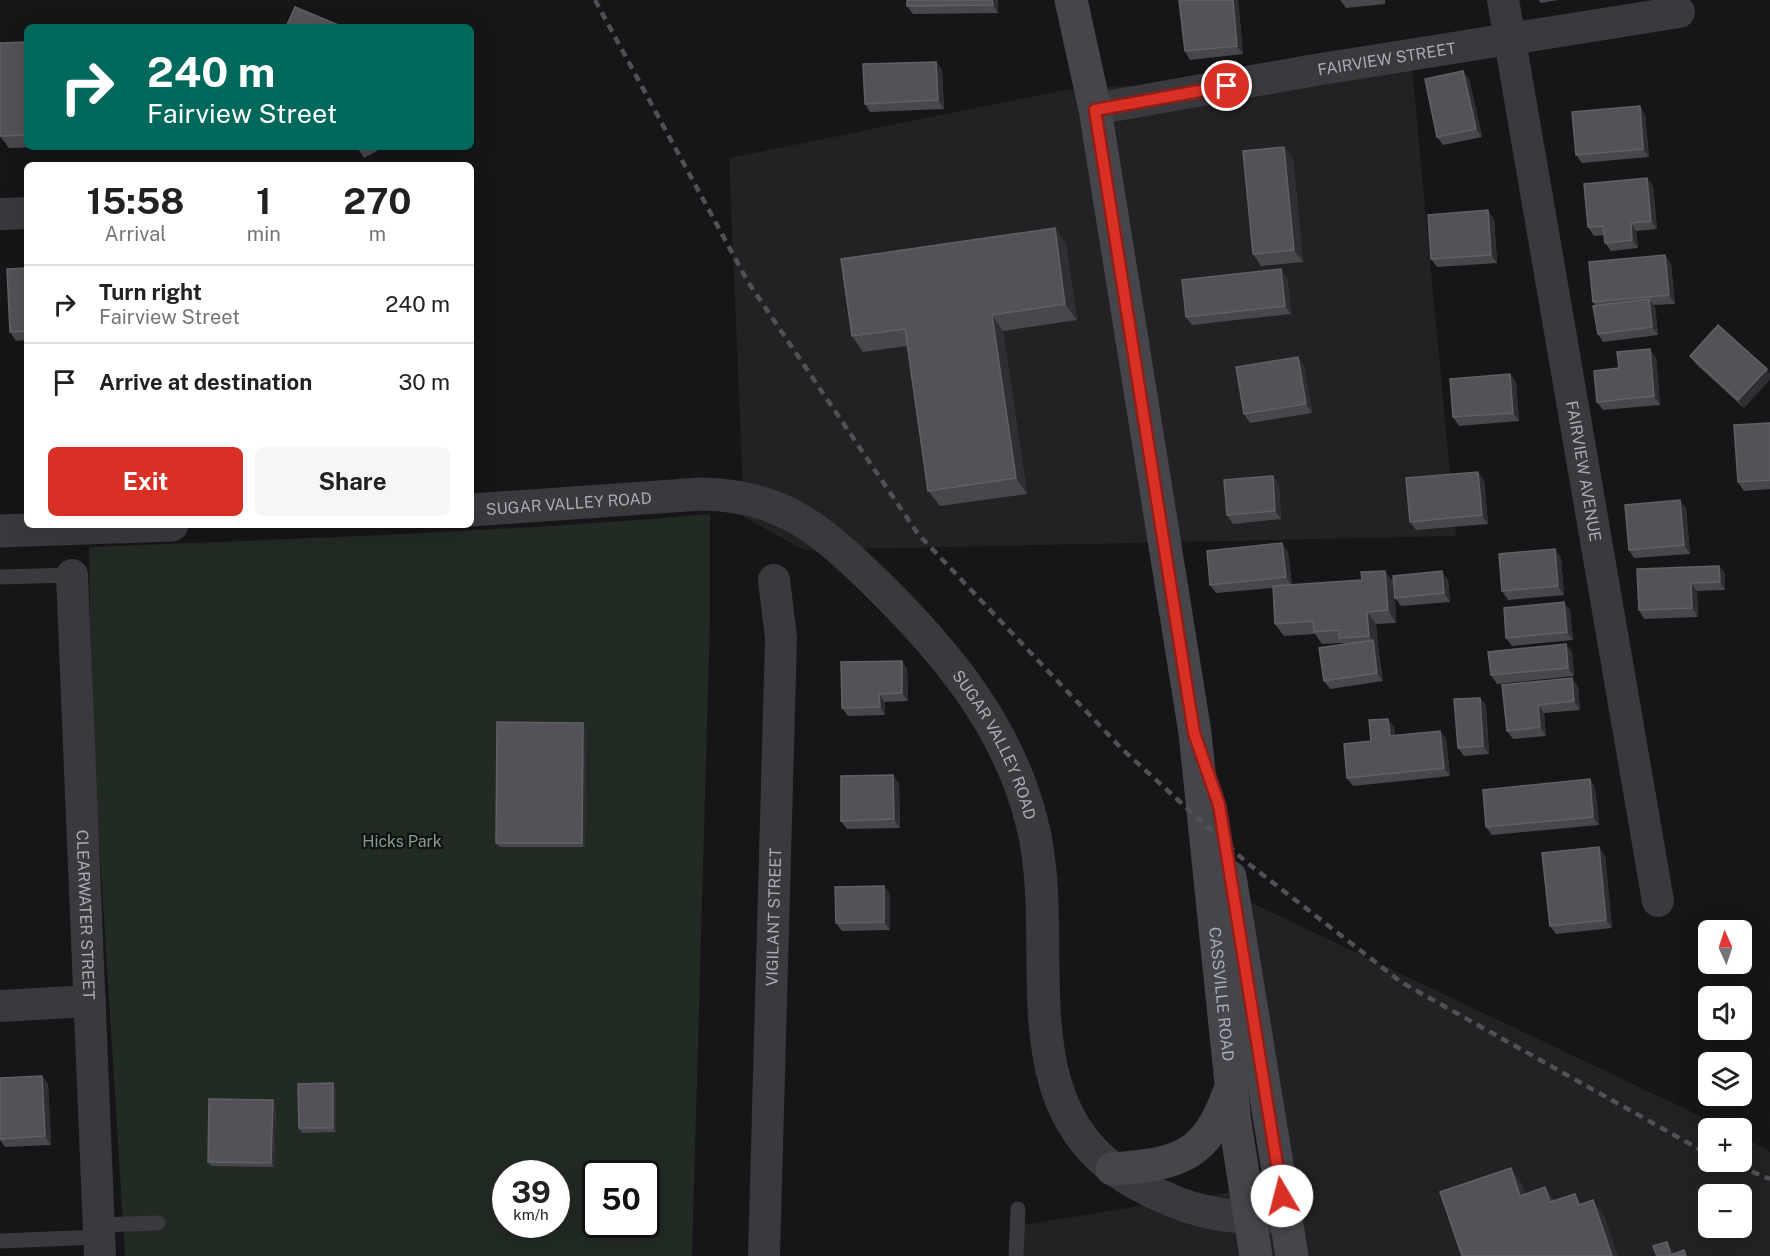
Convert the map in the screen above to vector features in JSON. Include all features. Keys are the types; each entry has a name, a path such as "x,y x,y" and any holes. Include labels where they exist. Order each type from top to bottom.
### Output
{"main road":[{"name":"CASSVILLE ROAD","path":"1071,0 1095,110 1194,733 1231,1088 1256,1256"},
{"name":"CASSVILLE ROAD","path":"1194,733 1219,805 1292,1256"},
{"path":"1112,1168 1138,1167 1169,1159 1198,1146 1216,1127 1231,1088"}],"street":[{"name":"FAIRVIEW AVENUE","path":"1503,0 1658,901"},
{"name":"FAIRVIEW STREET","path":"1095,110 1315,70 1510,41 1678,12"},
{"path":"0,214 24,213"},
{"name":"SUGAR VALLEY ROAD","path":"474,510 701,494 755,499 776,506 806,523 856,564 946,657 975,695 999,736 1023,794 1033,824 1042,893 1045,1025 1050,1065 1056,1087 1083,1143 1112,1168 1155,1194 1181,1204 1209,1214 1250,1219 1285,1216"},
{"path":"0,531 86,528"},
{"name":"CLEARWATER STREET","path":"72,575 99,1239"},
{"name":"VIGILANT STREET","path":"764,1256 781,638 774,579"},
{"path":"0,1006 90,1001"}],"lane":[{"path":"0,577 72,575"},
{"path":"1016,1256 1018,1209"},
{"path":"0,1241 99,1239 158,1223"}],"shaded area":[{"path":"1412,67 1456,536 804,550 744,517 729,158 1065,90"},
{"path":"1250,902 1704,1118 1698,1118 1698,1172 1752,1172 1752,1142 1770,1152 1770,1256 1014,1256 1016,1226 1292,1182"}],"green space":[{"name":"Hicks Park","path":"710,514 710,619 692,1256 125,1256 92,726 89,547 555,526"}],"building":[{"path":"907,0 992,0 993,5 907,6"},
{"path":"1179,0 1233,0 1237,46 1185,51"},
{"path":"295,7 336,24 287,24"},
{"path":"24,42 24,135 0,136 0,43"},
{"path":"936,62 938,100 865,104 863,64"},
{"path":"1463,71 1476,129 1437,137 1425,79"},
{"path":"1640,106 1643,149 1576,155 1572,112"},
{"path":"1284,147 1294,250 1253,254 1243,151"},
{"path":"1647,178 1651,221 1631,223 1632,240 1605,243 1603,226 1588,227 1584,184"},
{"path":"1488,210 1491,255 1431,259 1428,215"},
{"path":"1055,228 1065,304 992,315 1016,478 928,491 905,329 852,336 841,259"},
{"path":"1665,255 1669,295 1593,302 1589,262"},
{"path":"24,268 24,331 10,332 7,269"},
{"path":"1281,269 1285,306 1186,317 1182,280"},
{"path":"1649,299 1652,327 1598,334 1593,306"},
{"path":"1718,325 1767,369 1738,400 1690,356"},
{"path":"1650,349 1654,396 1597,402 1594,371 1619,368 1617,352"},
{"path":"1298,357 1306,404 1244,414 1236,367"},
{"path":"1510,374 1513,413 1453,417 1450,379"},
{"path":"1770,423 1770,480 1738,482 1734,425"},
{"path":"1478,472 1482,515 1410,522 1406,478"},
{"path":"1273,476 1275,511 1227,515 1224,480"},
{"path":"1680,500 1684,545 1629,550 1625,505"},
{"path":"1282,543 1286,577 1210,585 1207,551"},
{"path":"1555,549 1558,586 1502,591 1499,554"},
{"path":"1719,566 1720,582 1691,583 1692,608 1639,610 1637,569"},
{"path":"1385,571 1388,610 1367,612 1369,636 1339,638 1339,630 1314,632 1313,621 1275,624 1273,586 1362,580 1361,572"},
{"path":"1442,571 1444,593 1395,598 1393,576"},
{"path":"1564,602 1567,632 1506,638 1504,608"},
{"path":"1373,640 1377,673 1324,681 1319,648"},
{"path":"1566,644 1568,668 1491,675 1488,652"},
{"path":"902,661 902,693 879,694 880,707 842,708 841,662"},
{"path":"1572,678 1574,701 1538,705 1540,727 1507,731 1502,685"},
{"path":"1480,698 1483,746 1458,748 1454,699"},
{"path":"1388,719 1390,736 1440,731 1444,768 1347,778 1344,744 1371,741 1369,720"},
{"path":"497,722 583,723 582,843 496,843"},
{"path":"893,775 894,819 841,821 841,776"},
{"path":"1590,779 1593,817 1486,827 1483,790"},
{"path":"1599,847 1606,920 1550,926 1542,853"},
{"path":"884,886 884,922 836,923 835,887"},
{"path":"42,1076 45,1136 0,1139 0,1078"},
{"path":"333,1083 333,1128 299,1128 298,1084"},
{"path":"209,1099 273,1100 271,1163 208,1162"},
{"path":"1511,1168 1520,1196 1545,1187 1550,1202 1575,1194 1579,1205 1593,1200 1612,1256 1462,1256 1440,1192"},
{"path":"1667,1242 1671,1255 1684,1250 1686,1256 1657,1256 1653,1246"}],"railway":[{"path":"595,0 748,282 918,534 1122,749 1245,861 1401,982 1698,1148"},
{"path":"1752,1172 1770,1179"}],"route":[{"path":"1227,86 1095,110 1194,733 1219,805 1282,1196"}]}
